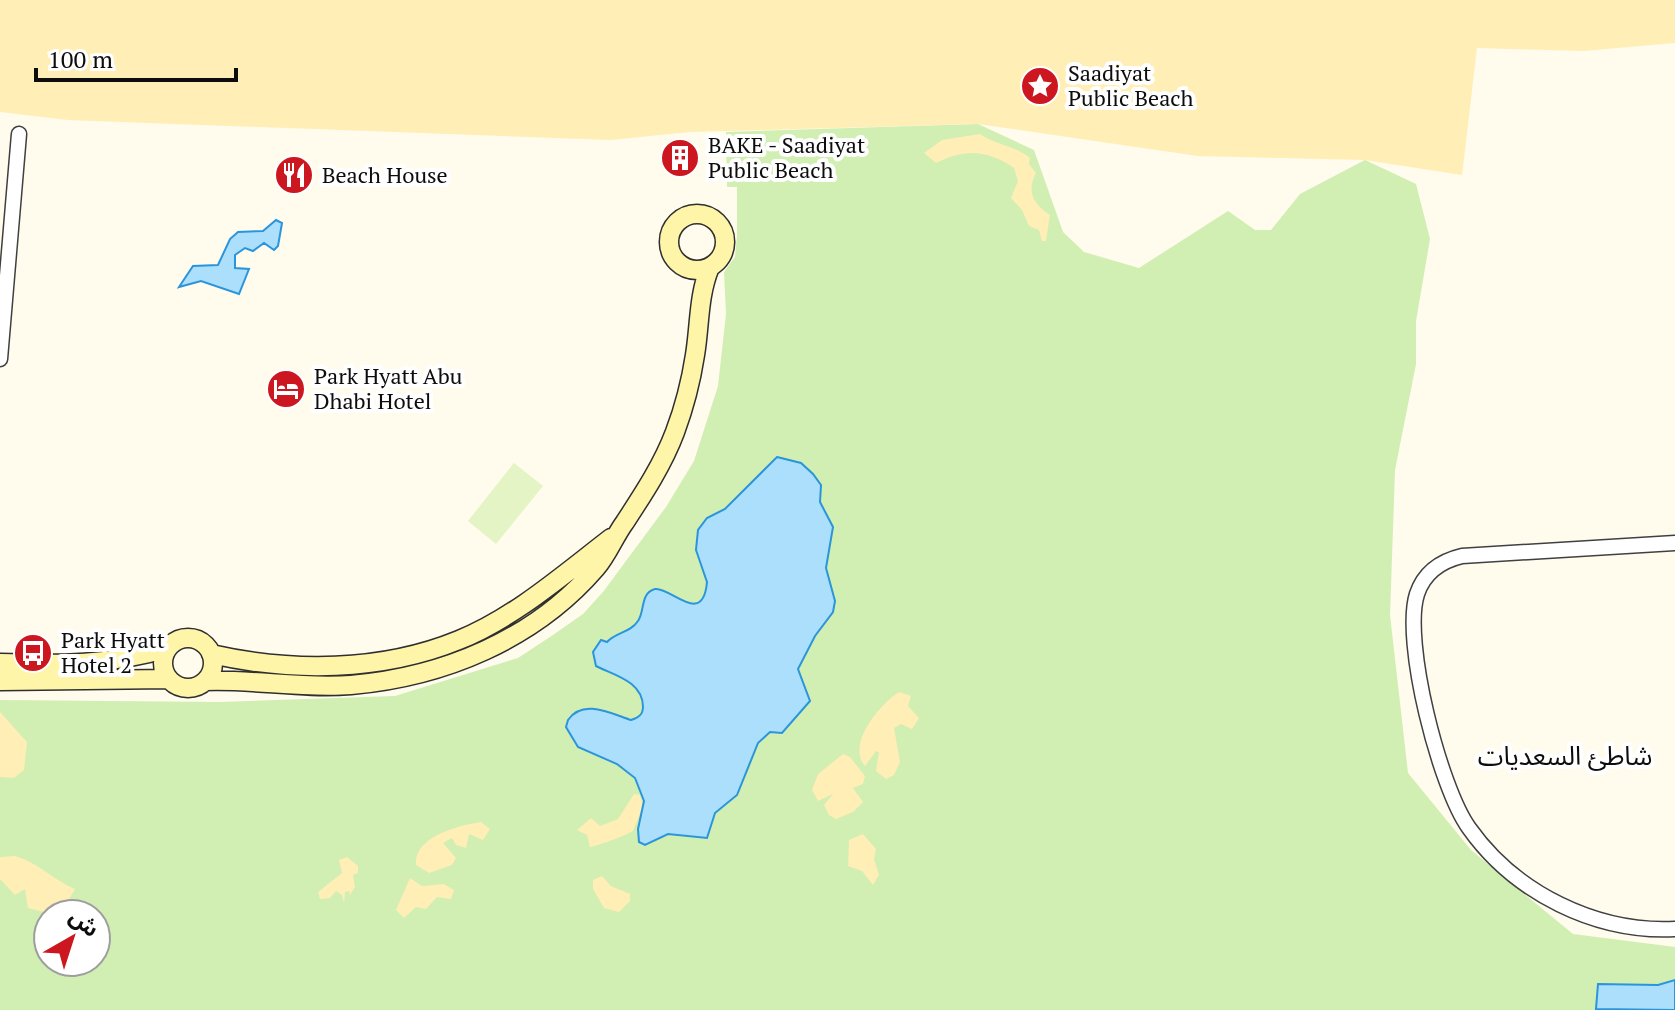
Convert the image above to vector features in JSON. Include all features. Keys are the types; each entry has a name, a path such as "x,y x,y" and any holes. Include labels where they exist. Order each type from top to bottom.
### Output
{"street":[{"path":"0,359 19,134"},
{"path":"0,681 169,679 183,688 205,681 243,680 347,686 404,679 472,658 581,585 608,552 660,466 676,431 696,354 700,297 710,267 724,250 723,234 714,220 698,215 681,219 671,232 670,249 695,279 700,297"},
{"path":"685,268 700,270 710,267"},
{"path":"211,654 309,666 363,664 420,654 461,640 490,624 617,534"},
{"path":"1675,543 1462,556 1431,572 1415,604 1424,699 1437,760 1450,796 1479,842 1519,878 1571,910 1627,926 1675,929"},
{"path":"490,624 501,641"},
{"path":"0,663 97,663 132,659 189,639 202,643 211,654 212,668 205,681"},
{"path":"168,648 163,664 169,679"}],"green space":[{"path":"978,124 1034,150 1063,232 1084,252 1139,268 1228,211 1255,230 1271,230 1300,194 1365,160 1416,184 1430,239 1416,321 1416,364 1395,470 1390,615 1408,773 1471,850 1573,934 1675,947 1675,980 1658,985 1599,984 1598,1010 0,1010 0,700 220,702 395,696 518,658 583,614 666,507 694,461 718,386 726,314 724,272 735,257 737,187 727,187 726,132"},
{"path":"514,463 543,486 496,544 468,521"}],"sand":[{"path":"0,0 1675,0 1675,43 1583,51 1477,48 1462,175 1365,160 1198,156 978,124 689,132 611,140 68,120 0,112"},
{"path":"980,134 1030,158 1029,164 1036,173 1033,197 1050,215 1046,241 1042,241 1039,230 1029,226 1022,210 1011,198 1018,181 1014,168 984,154 966,153 936,163 924,153 942,140"},
{"path":"899,692 911,696 908,706 919,718 912,729 901,724 894,728 900,762 894,775 886,779 876,771 879,752 876,751 865,766 860,757 860,747 862,736 875,715"},
{"path":"0,712 27,742 24,770 14,778 0,777"},
{"path":"843,754 850,757 865,776 863,784 853,788 863,802 853,812 836,819 829,815 824,805 833,794 818,801 812,790 818,774"},
{"path":"634,794 640,795 643,806 633,831 590,847 587,835 577,830 591,818 600,826 618,819"},
{"path":"481,822 490,829 483,840 469,834 466,848 456,845 452,838 443,843 456,858 452,865 429,873 416,865 417,855 429,840 461,826"},
{"path":"863,834 876,849 874,859 879,875 873,885 862,871 848,866 849,840"},
{"path":"15,856 75,889 70,898 32,898 32,909 28,908 25,889 15,895 0,879 0,857"},
{"path":"347,857 358,866 358,873 353,875 355,887 350,895 349,891 345,892 344,903 342,895 336,891 330,898 320,899 318,892 342,873 339,860"},
{"path":"602,876 611,886 630,894 630,901 619,912 604,908 593,889 593,880"},
{"path":"410,878 422,886 444,884 454,890 451,899 437,897 426,909 416,907 404,918 396,910"}],"water":[{"path":"276,220 282,223 278,246 274,250 264,243 253,251 245,248 235,255 235,268 249,269 239,294 201,281 179,287 193,266 218,265 230,239 238,232 263,231"},
{"path":"777,457 801,463 813,474 821,485 820,502 833,527 826,568 835,601 833,612 815,636 798,669 810,701 782,733 770,732 758,743 737,795 715,813 707,838 668,834 645,845 639,842 638,829 644,801 635,778 617,764 578,747 566,727 568,720 574,713 590,709 631,720 641,714 642,698 638,691 626,680 596,666 593,652 601,640 607,642 635,625 650,591 661,590 685,602 699,602 707,582 696,550 698,530 707,518 725,509"},
{"path":"1675,980 1675,1010 1596,1009 1598,984 1658,985"}],"place":[{"name":"Saadiyat Public Beach","path":"1040,86"},
{"name":"BAKE - Saadiyat Public Beach","path":"680,158"},
{"name":"Beach House","path":"294,175"},
{"name":"Park Hyatt Abu Dhabi Hotel","path":"286,389"},
{"name":"Park Hyatt Hotel 2","path":"33,653"}],"district":[{"name":"شاطئ السعديات","path":"1565,756"}]}
